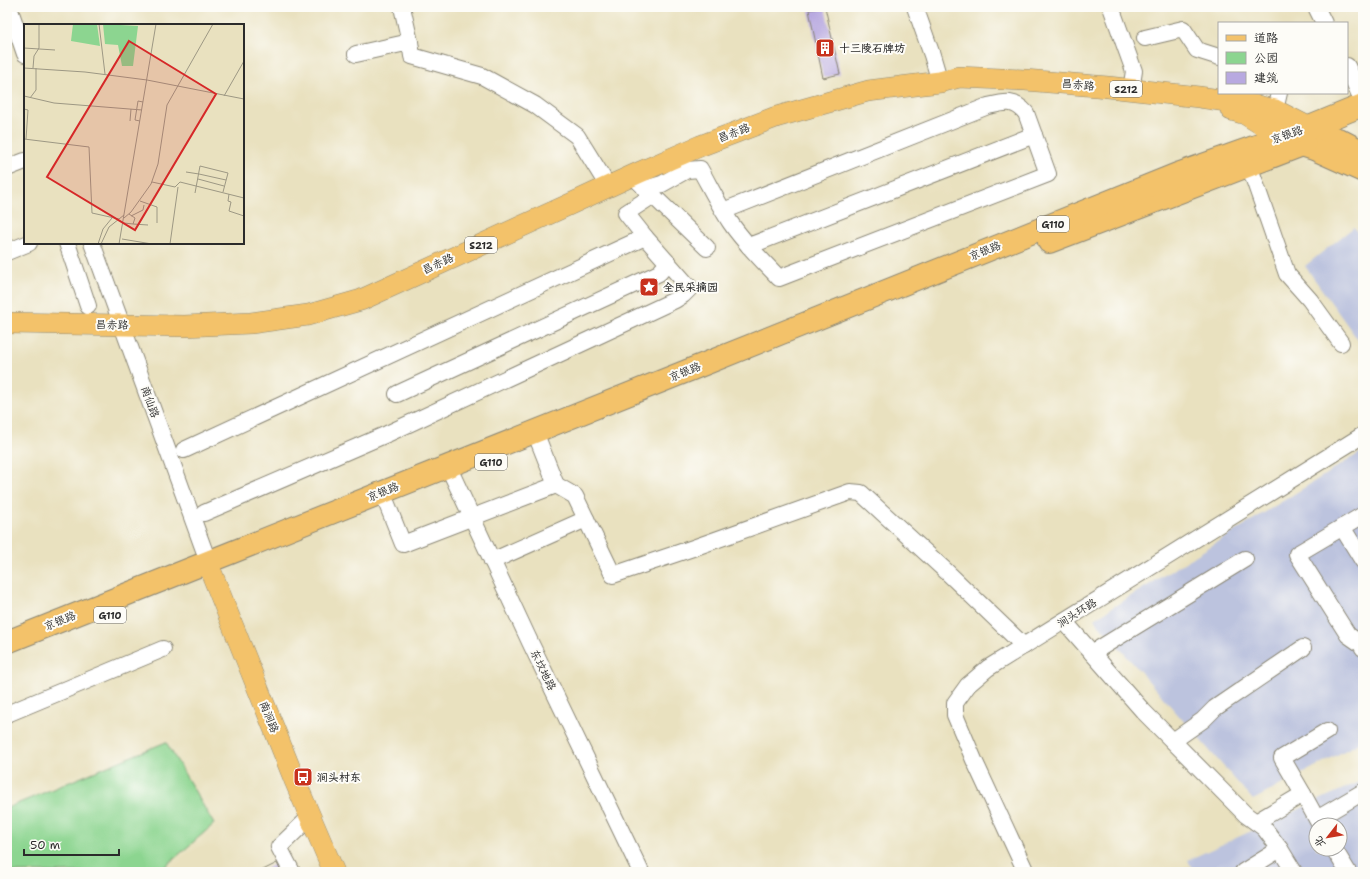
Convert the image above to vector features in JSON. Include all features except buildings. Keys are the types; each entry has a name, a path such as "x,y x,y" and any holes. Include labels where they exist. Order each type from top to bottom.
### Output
{"highway":[{"name":"京银路","path":"804,330 1249,165 1363,104"},
{"name":"京银路","path":"7,656 210,568 804,330 1180,173 1282,137 1327,136 1363,122"},
{"path":"1305,136 1361,169"},
{"path":"1327,136 1338,139 1361,169"},
{"name":"京银路","path":"7,642 387,504 451,472 539,442 767,345"}],"main road":[{"name":"昌赤路","path":"7,323 184,326 251,323 308,315 361,300 608,186 643,187 700,146 776,117 868,91 940,82 959,77 1025,80 1131,90 1199,97 1253,105 1277,102 1305,136"},
{"name":"昌赤路","path":"940,82 1052,89 1225,109 1245,114 1282,137"},
{"name":"南涧路","path":"210,568 310,818 334,872"}],"street":[{"path":"8,7 24,51"},
{"path":"402,7 412,56 482,76 535,106 577,136 608,186"},
{"path":"915,7 940,82"},
{"path":"1111,7 1134,71 1131,90"},
{"path":"1316,7 1324,22"},
{"path":"1145,38 1183,29 1196,50 1218,57"},
{"path":"356,54 410,42"},
{"path":"1348,68 1363,104"},
{"path":"204,513 386,434 683,295 690,288 626,213 643,187 662,184 687,170 700,169 723,211 749,246 779,278 1048,174 1026,113 1019,106 1005,102 988,106 723,211"},
{"path":"749,246 1034,135"},
{"path":"7,168 24,161"},
{"path":"1249,165 1287,274 1310,300 1341,343"},
{"path":"643,187 707,248"},
{"path":"184,450 646,237"},
{"path":"7,252 27,244"},
{"path":"67,244 88,306"},
{"name":"南仙路","path":"92,244 210,568"},
{"path":"397,394 659,273 668,263"},
{"name":"涧头环路","path":"1026,872 955,715 955,703 968,686 988,668 1363,435"},
{"path":"539,442 556,485 575,496 613,575 850,492 861,493 947,572 1024,646"},
{"name":"东坟地路","path":"451,472 533,649 641,872"},
{"path":"387,504 403,544 556,485"},
{"path":"1362,645 1348,635 1297,554 1363,515"},
{"path":"492,560 586,519"},
{"path":"1342,527 1363,561"},
{"path":"1092,653 1245,559"},
{"path":"1064,621 1142,711 1246,815 1264,828 1280,849 1294,872"},
{"path":"1173,741 1203,720 1220,704 1303,648"},
{"path":"7,714 163,649"},
{"path":"1316,817 1282,758 1327,731"},
{"path":"1326,817 1363,792"},
{"path":"1256,822 1303,794"},
{"path":"292,872 279,847 310,818"},
{"path":"1243,872 1280,849"},
{"path":"1339,857 1348,872"}],"shaded area":[{"path":"1354,227 1363,242 1363,347 1305,266"},
{"path":"1363,451 1363,741 1253,800 1094,619"},
{"path":"1363,780 1363,872 1194,872 1188,860"}],"green space":[{"path":"166,742 214,824 159,872 7,872 7,808"}],"place":[{"name":"十三陵石牌坊","path":"825,48"},
{"name":"全民采摘园","path":"649,287"},
{"name":"涧头村东","path":"303,777"}]}
